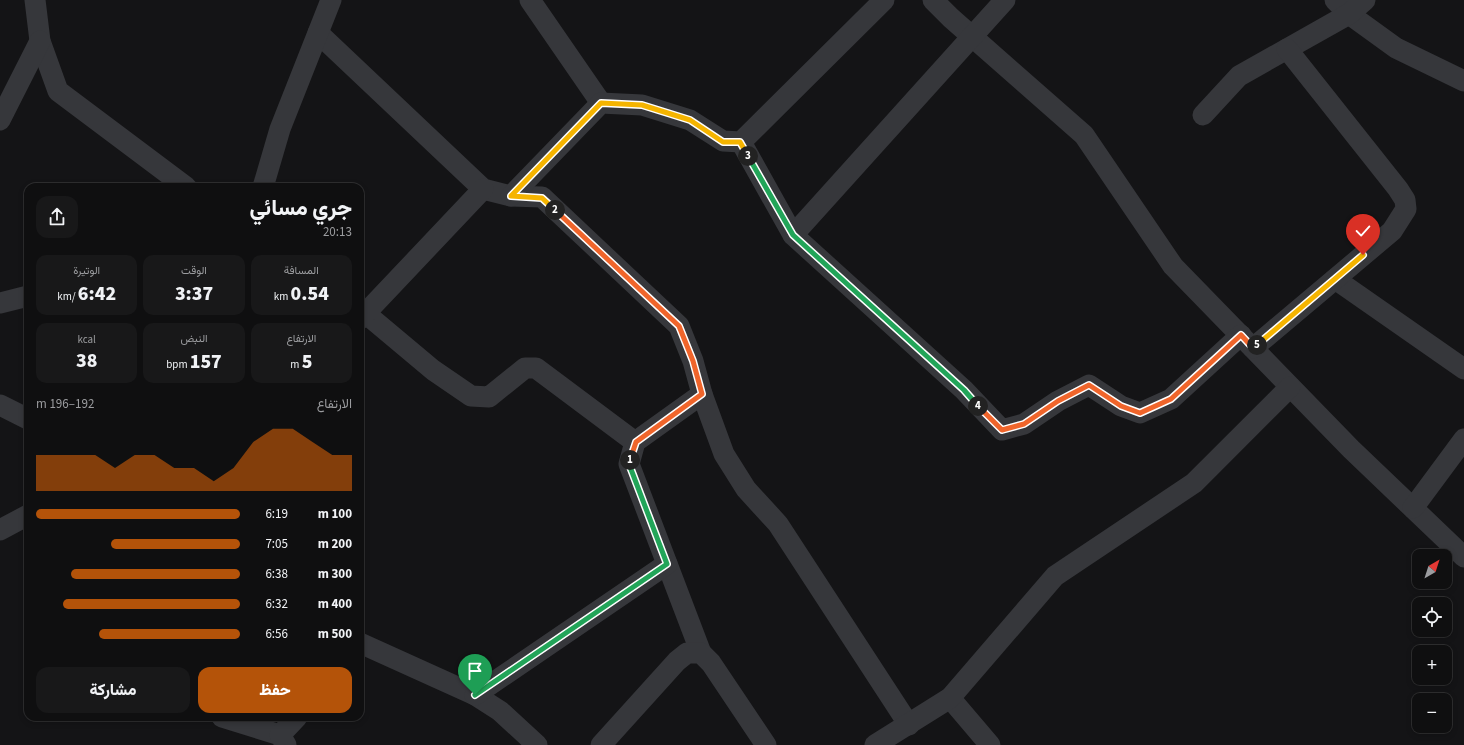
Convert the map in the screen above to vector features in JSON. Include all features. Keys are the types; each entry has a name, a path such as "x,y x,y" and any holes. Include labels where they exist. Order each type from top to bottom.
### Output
{"street":[{"path":"35,0 40,41 58,90 181,183"},
{"path":"530,0 601,103"},
{"path":"511,196 601,103 642,105 690,120 723,142 740,142 884,0"},
{"path":"933,0 971,36 1084,135 1173,266 1351,449 1413,508 1460,545"},
{"path":"793,235 1005,0"},
{"path":"1203,115 1239,76 1287,49 1342,7 1365,0"},
{"path":"263,183 280,130 330,1"},
{"path":"1342,7 1396,48 1464,81"},
{"path":"318,33 483,189 511,196 542,198 679,326 693,361 702,394 724,454 742,484 778,524 909,725"},
{"path":"0,120 40,41"},
{"path":"740,142 793,235 964,390 1002,430 1024,424 1058,401 1089,385 1121,406 1140,413 1171,399 1335,279 1392,231 1406,209 1405,200 1398,188 1287,49"},
{"path":"364,314 483,189"},
{"path":"1335,279 1464,369"},
{"path":"0,304 24,297"},
{"path":"364,318 432,370 471,396 490,397 525,368 536,368 636,442"},
{"path":"875,745 950,698 1055,576 1194,482 1290,387"},
{"path":"702,394 636,442 629,464 702,654 711,663 766,745"},
{"path":"0,405 24,417"},
{"path":"1413,508 1464,439"},
{"path":"0,530 24,518"},
{"path":"475,695 667,564"},
{"path":"364,648 475,695 500,711 537,745"},
{"path":"601,745 677,661 687,653 702,654"},
{"path":"950,698 990,745"},
{"path":"233,721 283,740 295,721"}],"route":[{"path":"475,695 667,564 629,464 636,442 702,394 693,361 679,326 542,198 511,196 601,103 642,105 690,120 723,142 740,142 793,235 964,390 1002,430 1024,424 1058,401 1089,385 1121,406 1140,413 1171,399 1241,335 1253,348 1363,255"}]}
